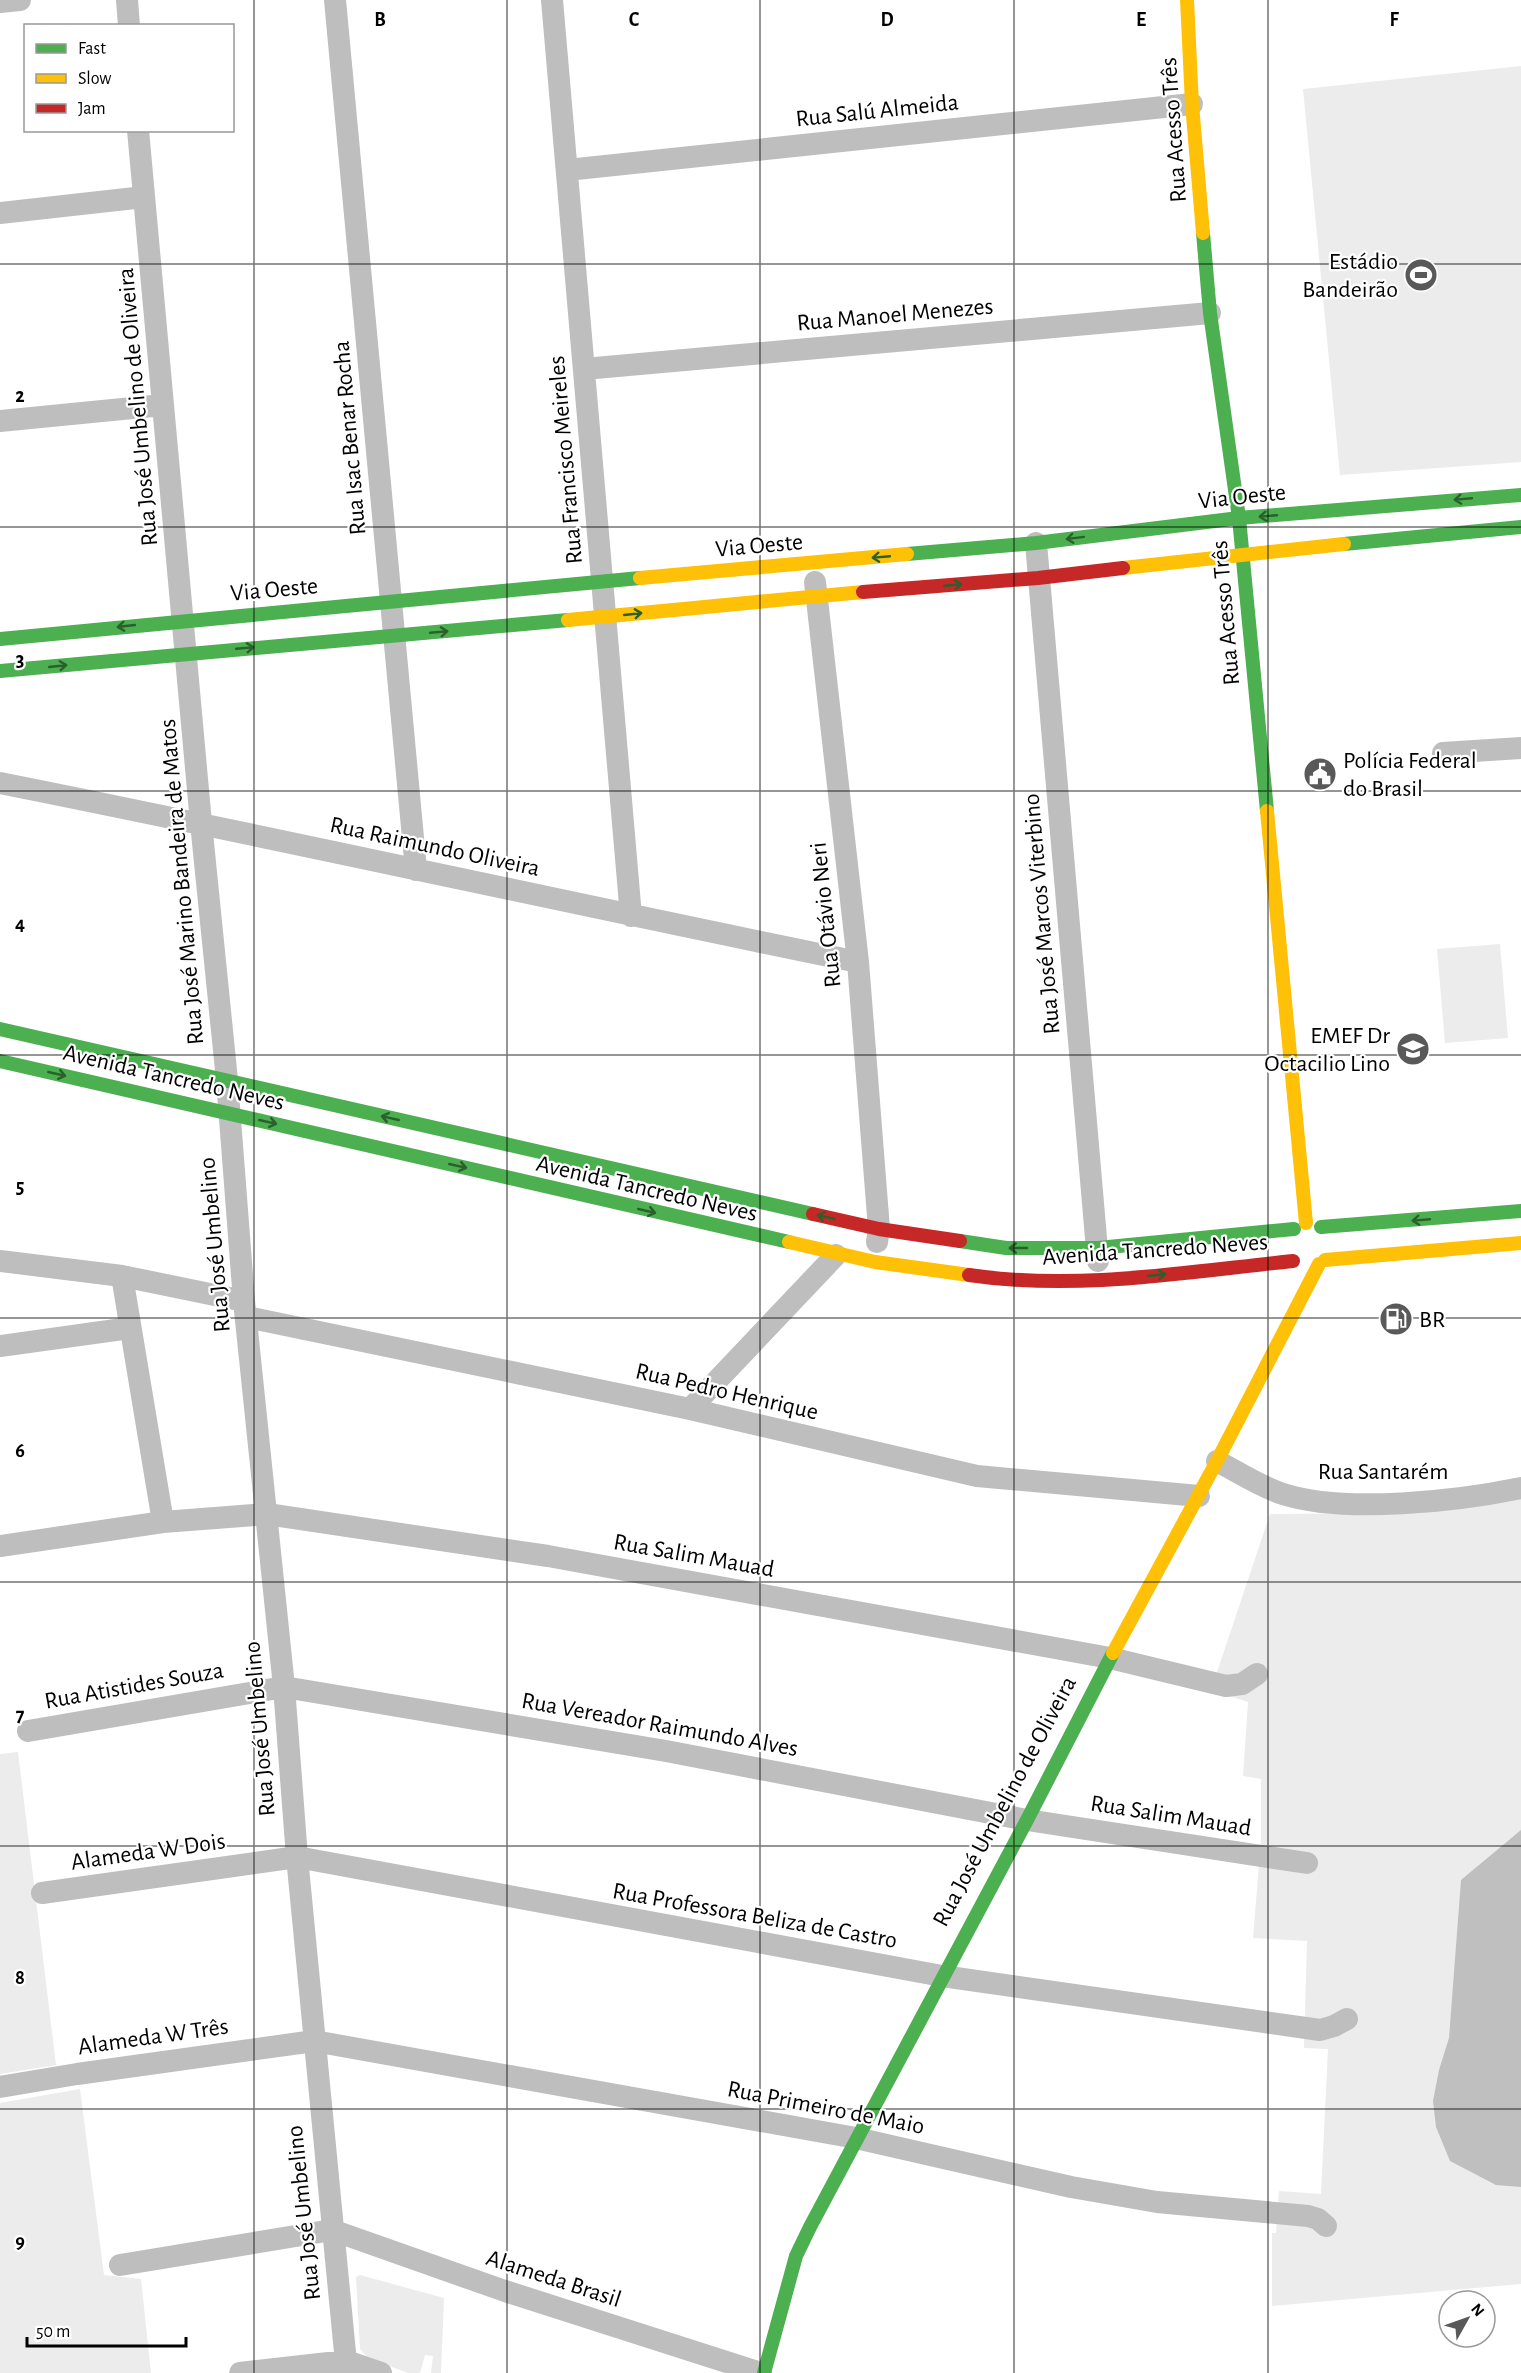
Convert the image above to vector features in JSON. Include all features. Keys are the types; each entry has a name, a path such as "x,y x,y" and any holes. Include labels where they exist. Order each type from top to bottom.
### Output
{"street":[{"path":"0,2 20,0"},
{"path":"127,0 129,24"},
{"name":"Rua Isac Benar Rocha","path":"335,0 416,870"},
{"name":"Rua Francisco Meireles","path":"552,0 631,916"},
{"name":"Rua Acesso Três","path":"1187,0 1192,104 1210,313 1239,518 1298,1303"},
{"name":"Rua Salú Almeida","path":"567,170 1192,104"},
{"name":"Rua José Umbelino de Oliveira","path":"138,132 188,678"},
{"path":"0,213 144,197"},
{"name":"Rua Manoel Menezes","path":"584,369 1210,313"},
{"path":"0,421 163,405"},
{"name":"Via Oeste","path":"0,639 392,600 1036,543 1239,518 1521,495"},
{"path":"0,671 816,596 1038,578 1241,554 1521,527"},
{"name":"Rua José Marcos Viterbino","path":"1036,543 1098,1248 1099,1281"},
{"name":"Rua Otávio Neri","path":"813,563 858,962 879,1229 874,1262"},
{"name":"Rua José Marino Bandeira de Matos","path":"188,678 227,1080"},
{"path":"1443,753 1521,748"},
{"name":"Rua Raimundo Oliveira","path":"0,783 201,823 631,916 858,962"},
{"name":"Avenida Tancredo Neves","path":"0,1029 879,1229 1006,1248 1294,1244"},
{"name":"Avenida Tancredo Neves","path":"0,1061 874,1262 1002,1280 1099,1281 1294,1244"},
{"name":"Rua José Umbelino","path":"227,1080 245,1309 284,1687 297,1857 346,2367"},
{"path":"1521,1211 1465,1232 1322,1262 1308,1267 1294,1244 1320,1227 1465,1232 1521,1243"},
{"name":"Rua José Umbelino de Oliveira","path":"762,2373 796,2256 856,2138 1027,1820 1110,1658 1217,1461 1298,1303 1322,1262 1329,1242 1320,1227"},
{"path":"690,1409 836,1255"},
{"name":"Rua Pedro Henrique","path":"0,1260 122,1276 245,1309 977,1476 1198,1496"},
{"path":"122,1276 164,1522"},
{"path":"0,1346 130,1328"},
{"name":"Rua Santarém","path":"1217,1461 1283,1494 1329,1503 1392,1503 1481,1496 1521,1488"},
{"name":"Rua Salim Mauad","path":"0,1546 164,1522 267,1514 548,1556 1110,1658 1226,1686 1242,1684 1257,1674"},
{"name":"Rua Atistides Souza","path":"28,1731 284,1687"},
{"name":"Rua Vereador Raimundo Alves","path":"284,1687 666,1751 1027,1820"},
{"name":"Rua Salim Mauad","path":"1027,1820 1307,1863"},
{"name":"Alameda W Dois","path":"42,1893 297,1857"},
{"name":"Rua Professora Beliza de Castro","path":"297,1857 942,1976 1320,2030 1347,2019"},
{"name":"Alameda W Três","path":"0,2087 314,2041"},
{"name":"Rua Primeiro de Maio","path":"314,2041 856,2138 1071,2187 1157,2202 1308,2216 1318,2219 1326,2226"},
{"path":"120,2265 332,2230"},
{"name":"Alameda Brasil","path":"332,2230 505,2291 762,2373"},
{"path":"240,2373 346,2367 381,2373"}],"shaded area":[{"name":"Estádio Bandeirão","path":"1521,66 1521,462 1340,475 1303,89"},
{"path":"1500,944 1508,1038 1445,1043 1437,949"},
{"path":"1521,1491 1521,2284 1437,2289 1437,2291 1272,2306 1272,2233 1276,2233 1279,2191 1321,2194 1328,2049 1304,2048 1307,1941 1253,1938 1261,1839 1261,1779 1243,1776 1248,1702 1211,1690 1270,1514 1407,1513"},
{"path":"18,1752 56,2065 0,2074 0,1754"},
{"path":"1521,1830 1521,2187 1496,2185 1450,2161 1436,2127 1433,2101 1439,2070 1449,2038 1461,1880"},
{"path":"80,2089 104,2275 141,2279 151,2373 0,2373 0,2103"},
{"path":"360,2275 444,2298 441,2373 431,2373 433,2356 425,2355 420,2373 408,2373 368,2358 360,2349 356,2277"}],"traffic: fast":[{"path":"1203,233 1210,313 1239,518 1267,811"},
{"path":"907,554 1036,543 1239,518 1521,495"},
{"path":"1344,544 1521,527"},
{"path":"0,639 640,578"},
{"path":"0,671 568,620"},
{"path":"0,1029 813,1214"},
{"path":"0,1061 789,1242"},
{"path":"1321,1227 1521,1211"},
{"path":"960,1241 1006,1248 1098,1248 1294,1229"},
{"path":"764,2373 796,2256 810,2227 1027,1820 1113,1653"}],"traffic: slow":[{"path":"1187,0 1192,104 1203,233"},
{"path":"1123,568 1344,544"},
{"path":"640,578 907,554"},
{"path":"568,620 863,592"},
{"path":"1267,811 1306,1223"},
{"path":"789,1242 875,1262 969,1275"},
{"path":"1325,1260 1521,1243"},
{"path":"1113,1653 1217,1461 1319,1264"}],"traffic: jam":[{"path":"863,592 1038,578 1123,568"},
{"path":"813,1214 879,1229 960,1241"},
{"path":"969,1275 1050,1281 1091,1281 1293,1261"}],"place":[{"name":"Estádio Bandeirão","path":"1421,275"},
{"name":"Polícia Federal do Brasil","path":"1320,774"},
{"name":"EMEF Dr Octacilio Lino","path":"1413,1049"},
{"name":"BR","path":"1396,1319"}]}
